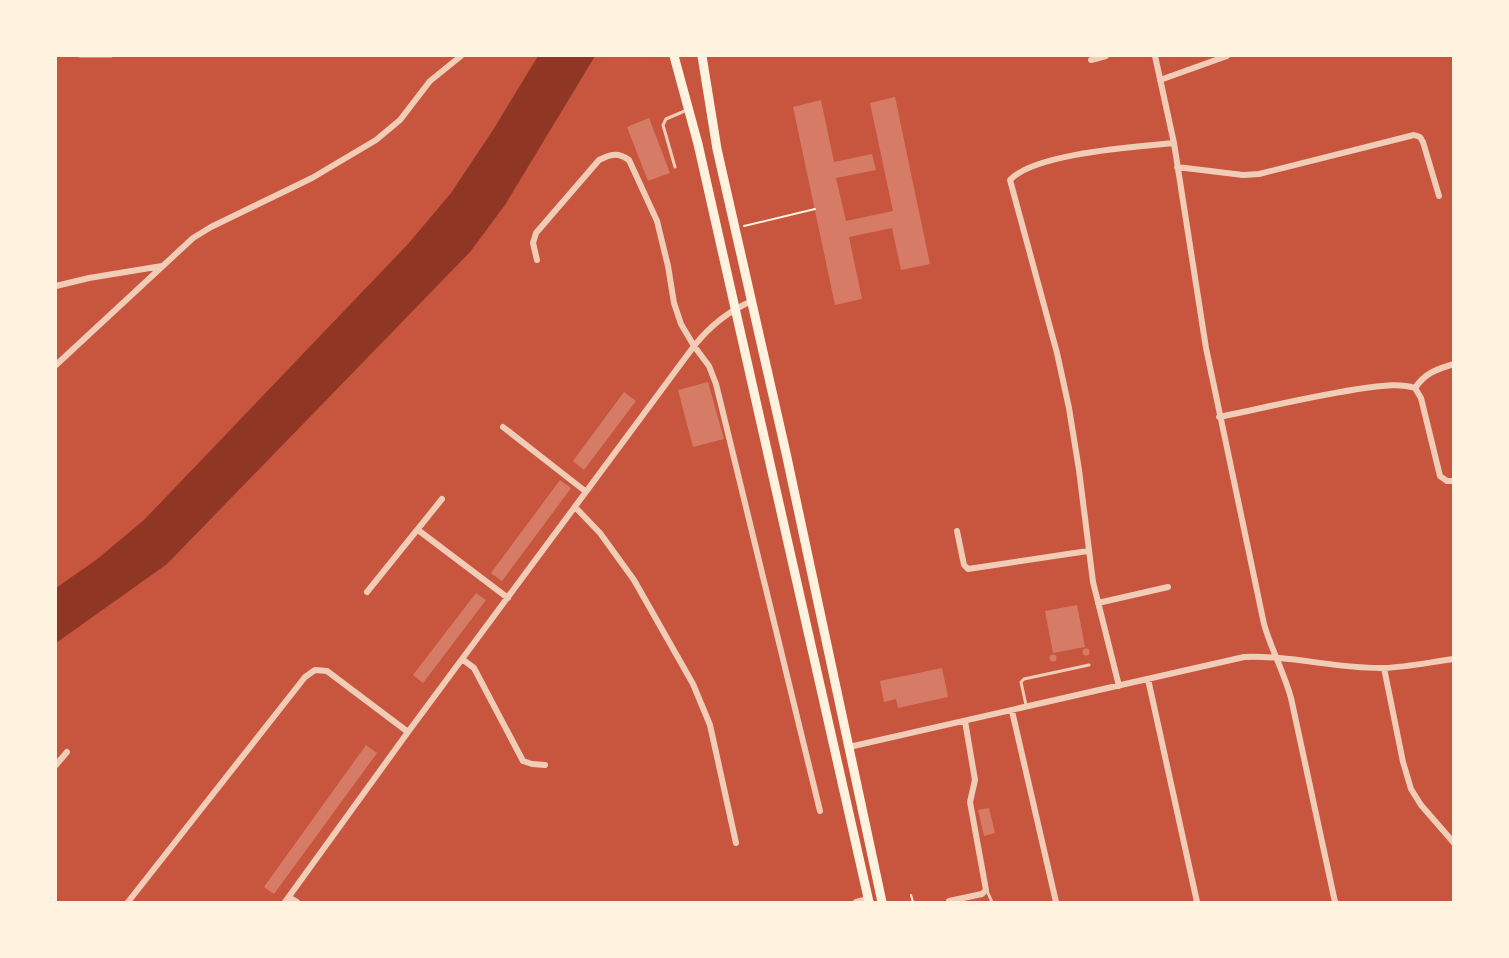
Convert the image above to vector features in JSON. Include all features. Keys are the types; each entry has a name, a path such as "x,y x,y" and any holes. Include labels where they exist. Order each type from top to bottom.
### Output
{"main road":[{"path":"674,56 736,308 868,901"},
{"path":"702,56 711,118 882,903"}],"street":[{"path":"56,365 193,238 312,178 376,140 400,120 430,81 461,56"},
{"path":"1091,60 1106,56"},
{"path":"1155,56 1174,143 1219,417 1264,624 1291,698 1335,903"},
{"path":"1160,80 1227,56"},
{"path":"1178,167 1243,175 1259,174 1414,135 1420,137 1423,142 1439,196"},
{"path":"1119,686 1098,603 1088,551 1079,470 1067,397 1010,180 1017,172 1077,154 1174,143"},
{"path":"537,260 533,243 536,233 599,160 610,154 620,154 629,160 657,221 674,303 681,324 709,366 716,384 820,811"},
{"path":"56,286 162,266"},
{"path":"297,903 287,900 585,491 694,346 719,320 736,308 752,301"},
{"path":"1415,388 1429,373 1454,364"},
{"path":"1219,417 1338,392 1406,385 1415,388 1421,398 1440,476 1447,481 1454,481"},
{"path":"503,427 585,491"},
{"path":"367,592 442,499"},
{"path":"575,507 600,533 634,580 693,684 710,725 736,843"},
{"path":"418,530 508,598"},
{"path":"957,531 964,565 968,569 1088,551"},
{"path":"1098,603 1168,587"},
{"path":"849,747 1244,657 1262,656 1384,668 1454,658"},
{"path":"462,659 474,668 523,761 545,765"},
{"path":"1384,668 1403,762 1411,789 1421,805 1454,843"},
{"path":"128,903 305,677 315,669 327,671 408,732"},
{"path":"1148,679 1197,903"},
{"path":"1012,711 1056,903"},
{"path":"949,901 982,894 986,890 970,802 975,780 965,721"},
{"path":"56,765 67,752"},
{"path":"856,903 868,901"}],"lane":[{"path":"80,56 111,56"},
{"path":"675,167 663,125 666,119 688,109"},
{"path":"1026,707 1021,682 1024,679 1089,665"},
{"path":"986,890 992,903"}],"path":[{"path":"735,228 815,209"},
{"path":"911,895 913,903"}],"shaded area":[{"path":"538,56 595,56 505,205 470,252 167,564 56,643 56,588 96,560 144,520 408,244 451,193"}],"building":[{"path":"895,97 930,264 901,270 892,228 849,237 862,299 835,305 793,107 821,100 834,162 872,154 876,170 836,178 846,221 893,211 870,103"},
{"path":"649,118 670,173 648,181 627,127"},
{"path":"708,382 724,439 693,447 678,390"},
{"path":"624,392 636,401 584,470 573,461"},
{"path":"560,480 571,488 502,581 491,573"},
{"path":"476,593 486,600 423,683 413,675"},
{"path":"1077,605 1085,647 1053,653 1045,611"},
{"path":"1086,648 1090,652 1086,656 1082,652"},
{"path":"1053,654 1057,658 1053,662 1049,658"},
{"path":"942,668 948,697 898,708 896,699 884,702 880,681"},
{"path":"366,745 377,753 274,894 264,887"},
{"path":"989,808 995,833 984,836 978,810"}]}
